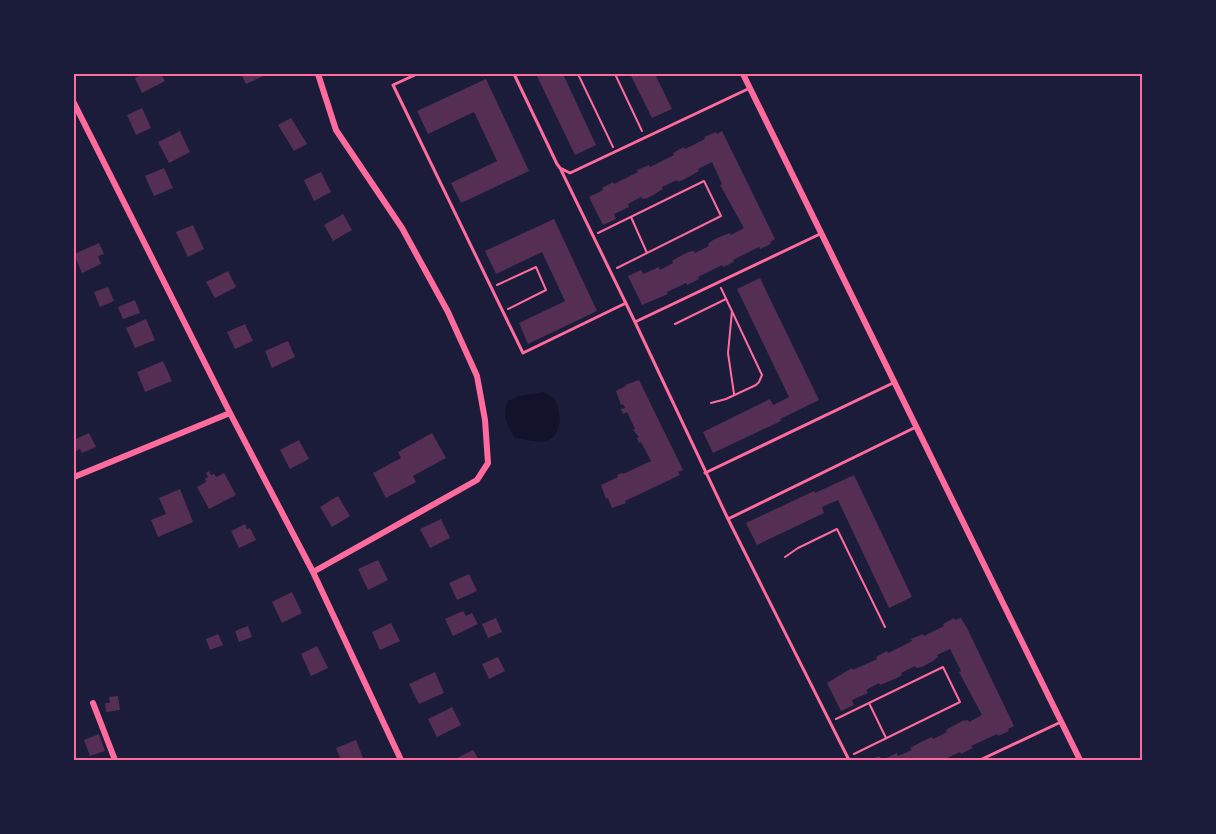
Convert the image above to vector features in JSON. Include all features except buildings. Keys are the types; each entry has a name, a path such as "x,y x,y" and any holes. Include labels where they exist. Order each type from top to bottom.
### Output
{"street":[{"path":"313,572 477,480 488,463 485,420 477,376 448,312 402,228 336,130 318,74"},
{"path":"743,74 1080,760"},
{"path":"74,103 313,572 401,760"},
{"path":"74,477 230,413"},
{"path":"93,703 115,760"}],"lane":[{"path":"417,74 393,85 523,353 626,303"},
{"path":"514,74 626,303 705,473 849,759"},
{"path":"560,168 565,172 575,172 750,88"},
{"path":"635,322 821,233"},
{"path":"705,473 895,383"},
{"path":"728,519 916,427"},
{"path":"980,760 1061,722"}],"path":[{"path":"578,74 615,153"},
{"path":"615,74 646,138"},
{"path":"593,236 704,181 721,216 610,271"},
{"path":"631,217 647,253"},
{"path":"492,288 536,267 546,290 503,311"},
{"path":"711,403 756,385 762,375 719,282"},
{"path":"675,324 726,299"},
{"path":"732,311 728,353 735,395"},
{"path":"785,557 798,548 837,530 885,627"},
{"path":"830,722 943,667 960,702 849,759"},
{"path":"869,703 886,738"}],"shaded area":[{"path":"544,392 555,401 559,412 556,435 538,442 514,437 506,419 505,411 508,401 519,396"}]}
